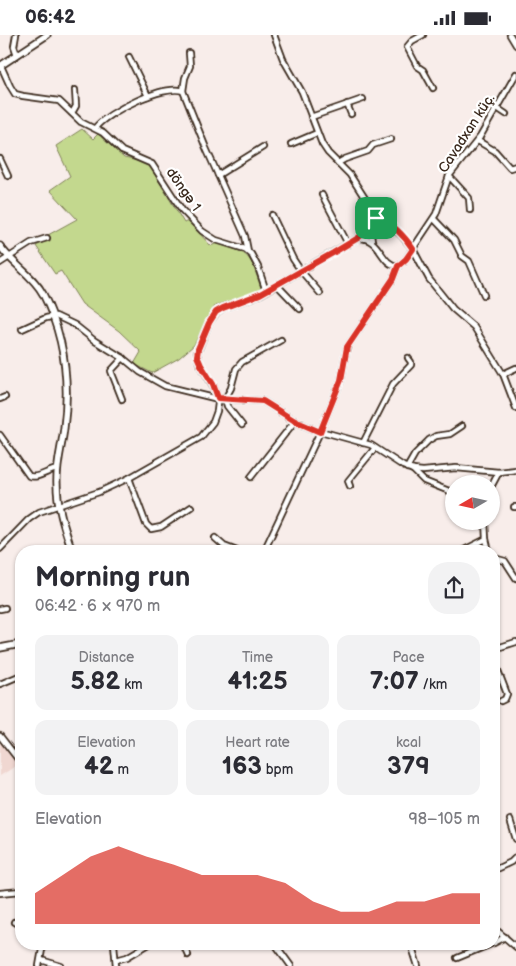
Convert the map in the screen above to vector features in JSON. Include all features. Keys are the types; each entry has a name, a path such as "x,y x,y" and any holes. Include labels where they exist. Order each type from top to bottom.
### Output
{"street":[{"path":"16,35 14,46 18,55"},
{"path":"0,66 47,35"},
{"path":"274,35 283,59 302,92 324,147 354,181 376,218 385,221 401,235 413,249 429,279 444,299 452,309 474,327 503,373 516,409"},
{"path":"423,35 412,41 407,47 417,66 424,70 433,89"},
{"path":"510,35 516,45"},
{"path":"189,53 190,66 185,78 184,91 218,175 246,236 248,251 258,267 266,291"},
{"path":"129,57 148,96"},
{"name":"döngə 1","path":"0,66 15,93 23,96 59,101 81,122 103,133 122,151 145,159 152,164 182,210 207,235 248,251"},
{"name":"Cavadxan küç.","path":"267,545 320,432 341,380 347,347 393,279 398,266 406,259 434,219 449,176 478,141 516,74"},
{"path":"72,113 76,106 75,90"},
{"path":"95,129 100,123 121,108 148,96 175,90 184,91"},
{"path":"311,117 363,99"},
{"path":"347,105 351,114"},
{"path":"497,108 506,114"},
{"path":"291,144 317,133"},
{"path":"338,163 368,151 373,145 391,139"},
{"path":"478,141 495,151 510,168 516,166"},
{"path":"218,175 263,147"},
{"path":"0,159 8,176"},
{"path":"449,176 469,198 470,210"},
{"path":"322,195 348,244"},
{"path":"272,215 293,259 320,293"},
{"path":"372,241 370,233 376,218"},
{"path":"434,219 454,240 462,256 469,261 484,295"},
{"path":"0,549 34,515 49,507 98,492 130,479 201,437 216,416 218,398 213,384 197,356 209,323 219,310 251,299 277,285 358,238 373,225"},
{"path":"0,263 30,243 48,238"},
{"path":"358,238 366,238 372,241 391,264 398,266"},
{"path":"0,246 40,288 53,315 61,343 66,381 66,416 57,484 59,505 70,545"},
{"path":"277,285 300,309"},
{"path":"438,304 444,299"},
{"path":"22,329 53,315 75,325 94,341 123,358 140,372 165,386 218,398 263,401 295,421 320,432 363,443 413,470 456,468 499,472 516,470"},
{"path":"242,425 227,406 225,399 238,365 281,340"},
{"path":"122,399 110,371 123,358"},
{"path":"363,443 393,384 411,365 408,358"},
{"path":"503,373 516,369"},
{"path":"251,477 295,421"},
{"path":"407,468 416,454 429,440 450,434 462,426"},
{"path":"0,435 29,476 34,477 58,469"},
{"path":"350,486 348,481 375,448"},
{"path":"413,470 428,483 445,490"},
{"path":"130,479 146,524 151,529 161,527 192,507"},
{"path":"486,530 488,545"},
{"path":"216,538 223,545"},
{"path":"474,545 486,539"},
{"path":"500,560 505,561 516,577"},
{"path":"500,647 516,642"},
{"path":"0,648 15,645"},
{"path":"500,676 507,695 501,701"},
{"path":"0,684 15,678"},
{"path":"0,736 15,755"},
{"path":"510,820 516,839"},
{"path":"500,867 516,857"},
{"path":"0,893 15,892"},
{"path":"500,933 516,947"},
{"path":"500,940 505,937"},
{"path":"39,966 42,950"},
{"path":"115,950 116,966"},
{"path":"116,960 127,957 139,950"},
{"path":"186,950 188,955"},
{"path":"279,950 291,966"},
{"path":"413,950 418,966"},
{"path":"457,957 475,950"},
{"path":"41,959 61,966"}],"shaded area":[{"path":"0,741 15,759 15,767 0,776"}],"green space":[{"path":"82,129 93,139 98,134 124,158 143,162 151,168 184,223 188,221 211,246 217,243 237,250 248,257 261,288 256,293 215,306 194,345 179,358 152,373 134,364 141,352 119,331 82,304 61,271 55,274 36,246 50,239 48,235 77,219 50,190 70,176 56,146"}],"route":[{"path":"376,218 385,221 413,249 404,263 398,266 393,279 347,347 344,355 341,380 320,432 280,413 263,401 218,398 213,384 197,356 209,323 216,312 260,294 333,253 358,238 373,225 376,218"}]}
